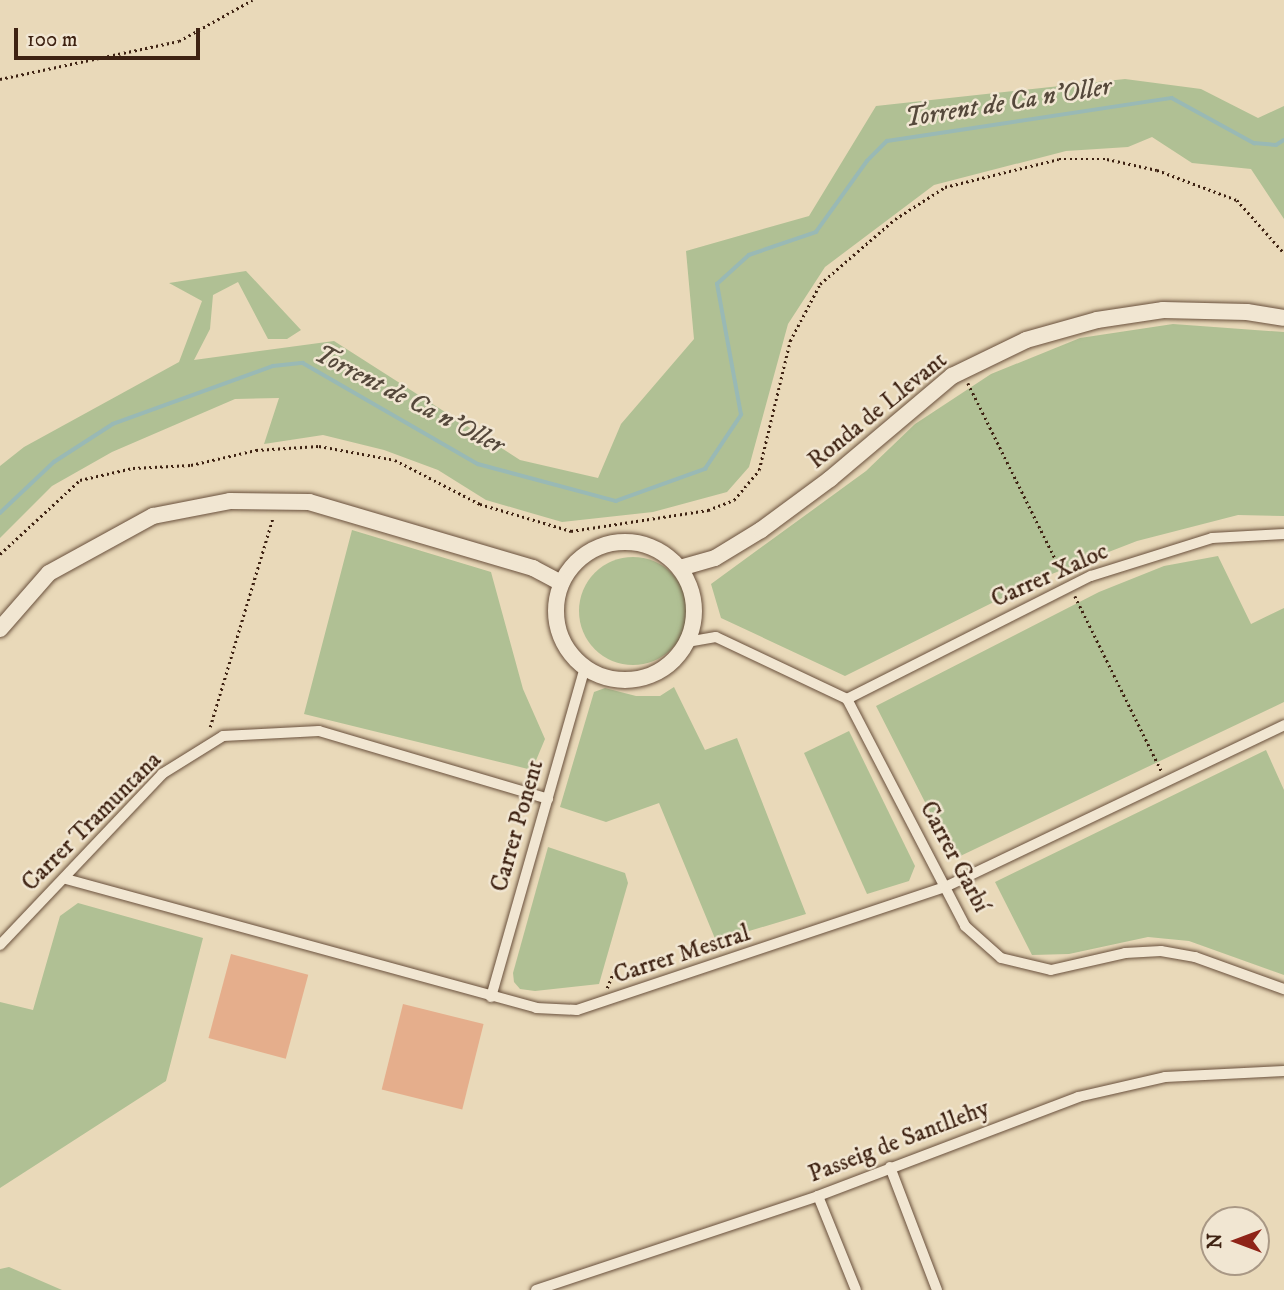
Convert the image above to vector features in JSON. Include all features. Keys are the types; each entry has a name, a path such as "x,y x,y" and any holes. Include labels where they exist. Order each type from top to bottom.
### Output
{"main road":[{"name":"Ronda de Llevant","path":"680,568 715,558 761,530 952,376 1026,340 1097,320 1163,310 1247,312 1284,318"},
{"path":"0,629 49,573 153,516 230,501 309,502 533,568 561,583"},
{"path":"632,541 666,554 680,568 691,590 694,619 687,642 662,670 646,677 607,678 585,668 569,651 558,629 556,607 561,583 584,554 608,543 632,541"}],"street":[{"name":"Carrer Xaloc","path":"847,699 1091,576 1212,538 1284,534"},
{"path":"687,642 716,637 847,699"},
{"name":"Carrer Ponent","path":"491,997 585,668"},
{"name":"Carrer Garbí","path":"847,699 945,887 976,939 1017,964 1063,969 1125,953 1161,951 1195,957 1284,989"},
{"name":"Carrer Mestral","path":"66,879 491,997 536,1008 577,1010 945,887 1284,725"},
{"name":"Carrer Tramuntana","path":"0,946 66,879 162,774 223,736 319,731 548,799"},
{"name":"Passeig de Santllehy","path":"536,1290 818,1196 1078,1097 1165,1077 1284,1071"},
{"path":"890,1167 937,1290"},
{"path":"818,1196 856,1290"}],"path":[{"path":"0,79 179,41 252,0"},
{"path":"0,554 80,480 133,468 191,465 256,450 319,446 395,460 480,504 570,530 708,510 734,500 759,470 790,341 820,284 895,219 945,187 1059,159 1107,159 1157,170 1237,200 1284,253"},
{"path":"209,727 273,517"},
{"path":"607,988 617,963"}],"green space":[{"path":"1125,79 1201,89 1258,118 1284,106 1284,219 1251,169 1192,163 1152,137 1128,147 1066,151 934,185 825,267 788,324 749,467 727,492 653,512 562,522 486,500 438,470 384,450 323,435 264,444 279,398 235,399 112,452 52,486 0,538 0,466 24,447 179,362 202,301 169,283 246,271 301,330 287,339 268,339 238,282 213,295 210,329 194,360 334,341 520,460 598,478 621,424 694,339 686,251 809,216 876,106"},
{"path":"1173,324 1284,332 1284,516 1238,515 1137,541 1044,577 845,676 721,618 711,584 866,471 915,424 991,374 1080,338"},
{"path":"352,530 491,572 523,689 545,739 532,770 304,714"},
{"path":"1218,556 1251,624 1284,608 1284,702 954,859 876,706 1099,592 1164,566"},
{"path":"633,557 654,561 671,573 683,590 687,611 683,632 671,649 654,661 633,665 612,661 595,649 583,632 579,611 583,590 595,573 612,561"},
{"path":"674,687 705,750 737,738 806,914 716,941 659,803 606,822 560,807 594,692 605,688 636,696 660,696"},
{"path":"849,731 915,866 909,881 867,894 804,753"},
{"path":"1266,750 1284,790 1284,975 1189,941 1148,937 1069,954 1032,955 995,882"},
{"path":"548,847 625,873 628,883 599,984 535,991 520,989 514,982 513,973"},
{"path":"78,903 203,938 166,1081 0,1188 0,1002 33,1010 60,916"},
{"path":"9,1267 62,1290 0,1290 0,1269"}],"building":[{"path":"231,954 308,975 286,1059 208,1038"},
{"path":"403,1004 484,1024 462,1109 382,1089"}],"waterway":[{"name":"Torrent de Ca n'Oller","path":"0,513 54,462 113,424 273,366 303,363 478,464 616,501 705,469 741,415 717,284 749,255 816,232 867,161 887,141 1172,98 1254,143 1276,145 1284,140"}]}
